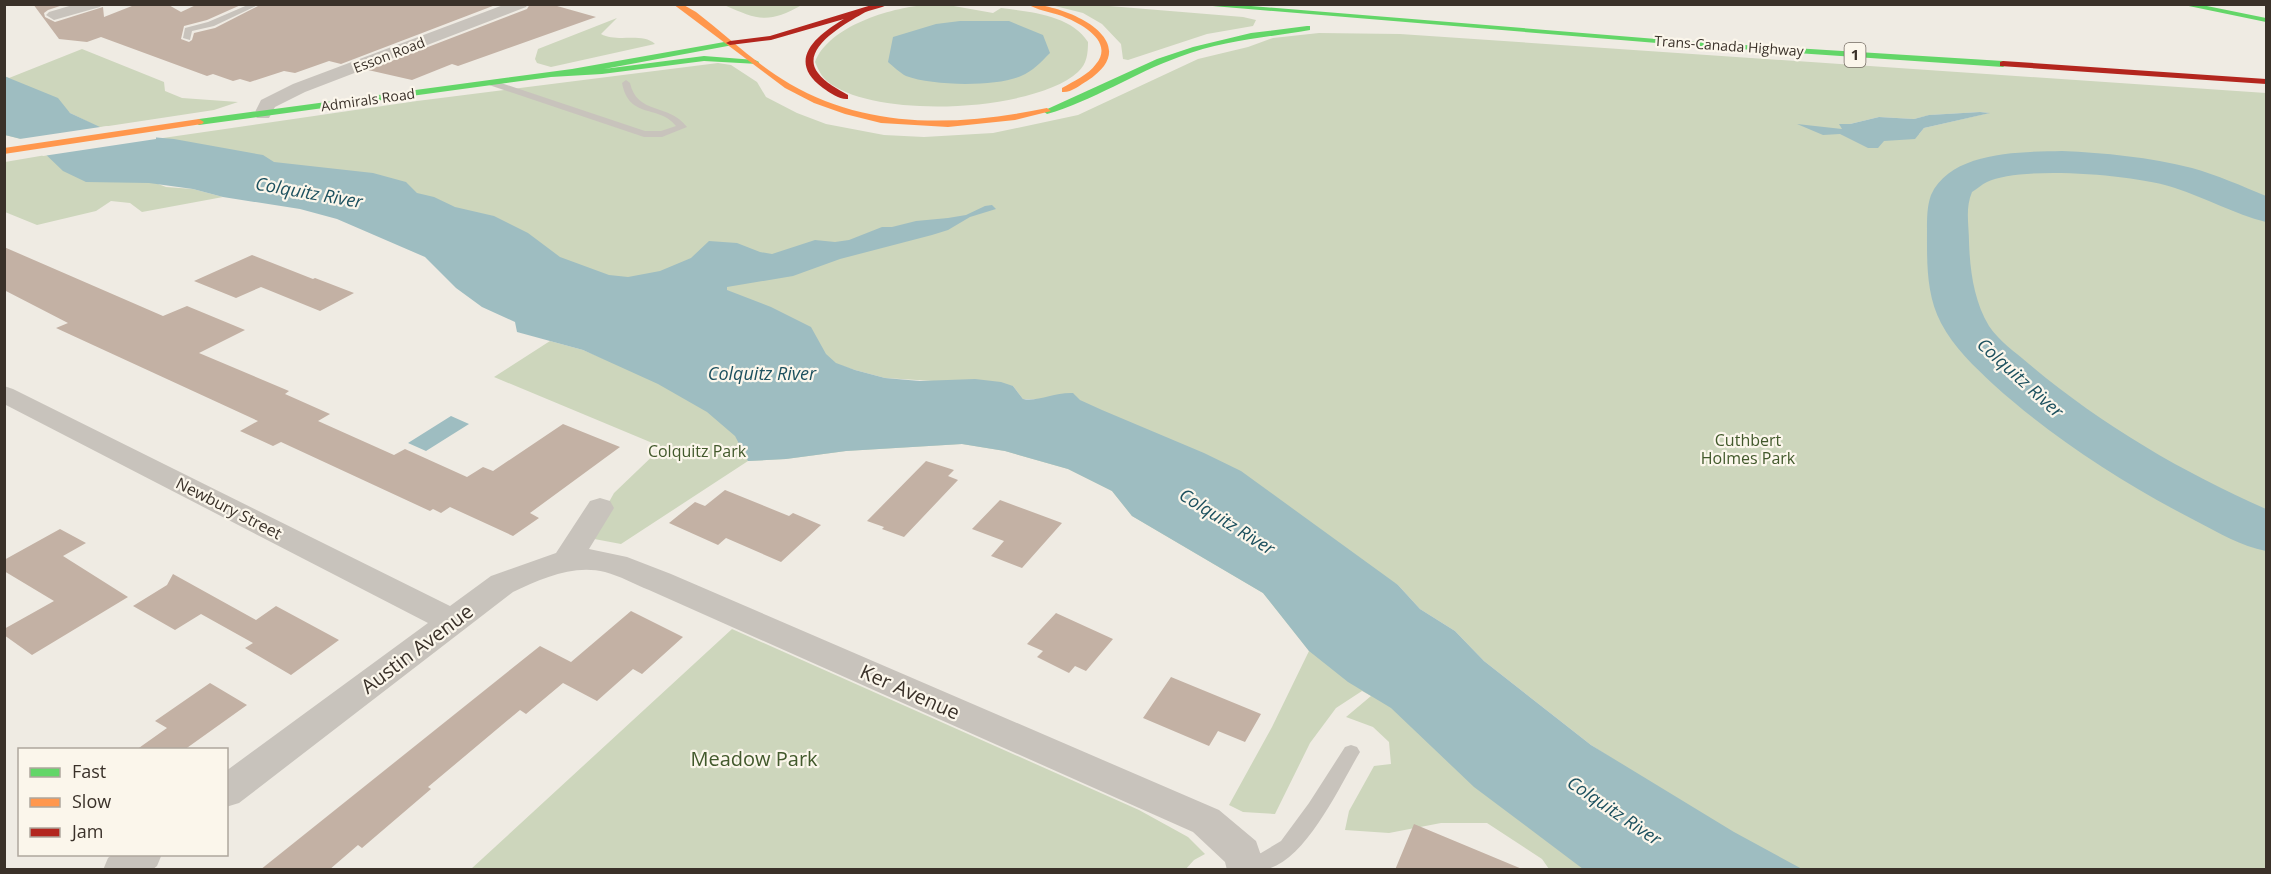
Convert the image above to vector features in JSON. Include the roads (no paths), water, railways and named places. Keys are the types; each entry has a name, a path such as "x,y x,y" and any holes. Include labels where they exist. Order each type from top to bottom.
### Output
{"main road":[{"path":"676,4 693,14 786,84 823,104 855,114 895,121 947,124 995,122 1038,114 1075,102 1160,61 1240,36 1335,26 1578,35"},
{"name":"Admirals Road","path":"730,43 846,4"},
{"name":"Admirals Road","path":"4,151 551,75 730,43 771,38 885,4"},
{"path":"859,13 837,25 813,47 807,57 811,75 837,94 857,102 914,112 953,113 988,110 1045,98 1080,83 1105,59 1107,50 1103,41 1088,25 1065,13 1030,4"},
{"name":"Trans-Canada Highway","path":"1192,4 1578,35 2266,82"},
{"name":"Trans-Canada Highway","path":"1297,4 1771,40 2266,71"},
{"path":"2182,4 2266,20"},
{"path":"551,75 684,44 705,32 703,25 693,14"},
{"path":"1709,31 1771,40"},
{"path":"551,75 566,77 607,73 704,57 732,57 755,62"},
{"path":"2132,73 2266,87"}],"street":[{"path":"51,16 95,4"},
{"name":"Esson Road","path":"263,114 267,104 299,88 521,4"},
{"name":"Newbury Street","path":"4,394 454,622"},
{"path":"566,561 600,508"},
{"name":"Austin Avenue","path":"228,791 502,584 566,561"},
{"name":"Ker Avenue","path":"566,561 600,561 660,582 1206,822 1245,862"},
{"path":"122,870 141,856"}],"lane":[{"path":"187,38 188,30 211,24 257,4"},
{"path":"492,83 644,134 662,134 682,127 677,120 651,111 630,98 626,93 626,84"},
{"path":"1245,862 1265,861 1288,847 1316,809 1351,752"}],"water":[{"path":"960,21 1009,21 1043,35 1050,53 1033,69 1010,80 964,84 932,82 906,76 888,62 893,37 936,24"},
{"name":"Colquitz River","path":"4,76 58,98 70,113 100,127 128,135 174,139 263,155 274,162 373,173 406,182 417,193 434,197 455,207 494,216 528,233 560,257 609,275 628,277 660,271 691,258 709,241 737,243 772,254 815,240 835,242 849,240 882,227 966,215 992,205 996,209 970,217 948,230 840,259 793,276 727,287 727,290 771,307 811,327 826,354 836,363 855,370 885,378 920,381 975,379 1001,382 1013,386 1023,399 1029,400 1073,393 1080,400 1241,471 1398,585 1420,609 1455,631 1484,661 1591,745 1734,832 1802,869 1583,869 1474,787 1391,708 1348,682 1309,651 1263,593 1132,516 1112,491 1068,469 1005,451 962,444 846,451 786,459 748,461 735,436 707,412 658,384 583,350 517,332 515,322 482,307 456,288 425,257 337,219 300,209 223,197 193,189 149,183 86,182 63,171 39,148 21,139 5,135"},
{"path":"1990,113 1924,128 1915,139 1884,141 1878,148 1868,148 1840,134 1823,135 1797,124 1842,129 1839,124 1850,124 1879,117 1914,119 1929,115"},
{"path":"451,416 469,424 426,451 408,443"}],"waterway":[{"name":"Colquitz River","path":"2266,210 2211,187 2177,176 2096,164 2062,162 1998,166 1973,174 1953,190 1948,214 1950,275 1955,300 1965,324 1983,349 2047,404 2106,446 2169,484 2266,532"}],"park label":[{"name":"Cuthbert Holmes Park","path":"1748,449"},
{"name":"Colquitz Park","path":"697,451"},
{"name":"Meadow Park","path":"754,759"}]}
